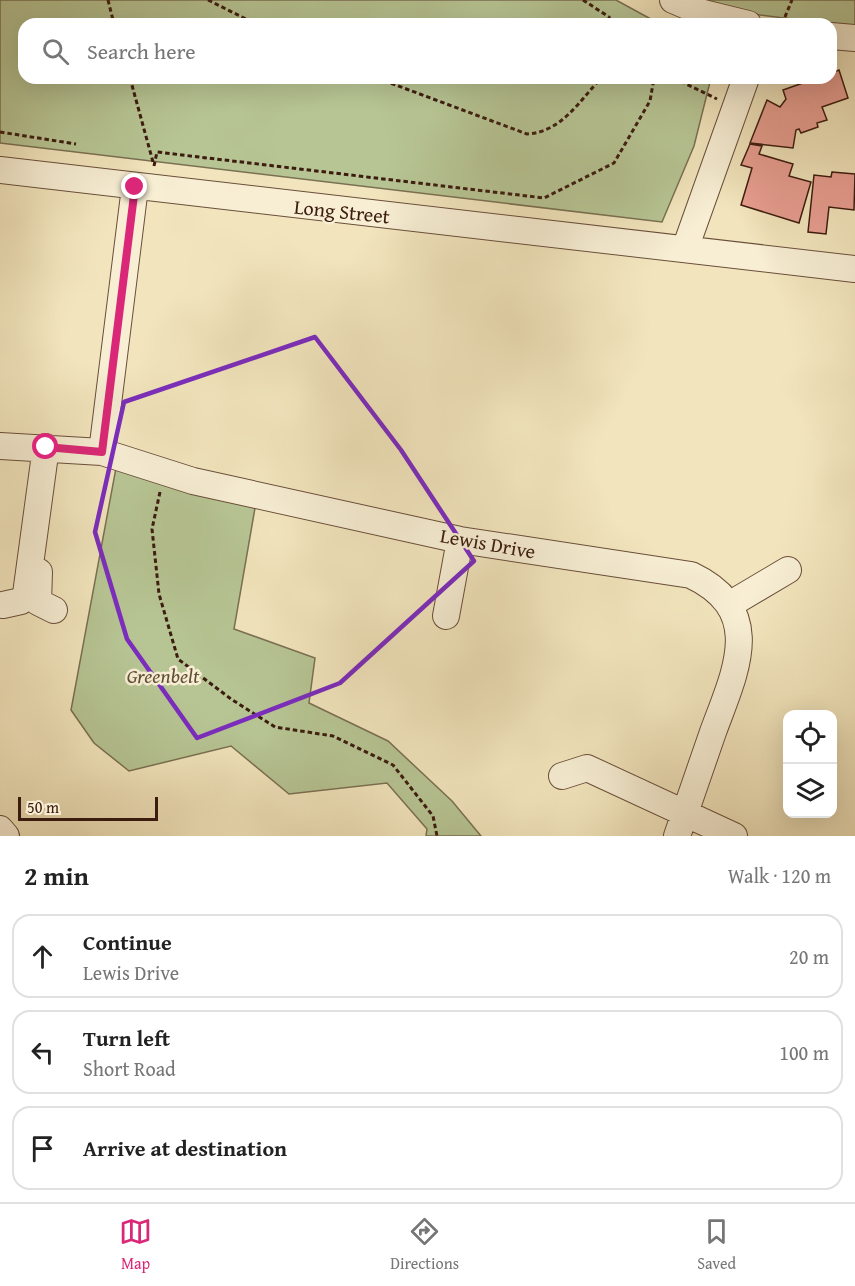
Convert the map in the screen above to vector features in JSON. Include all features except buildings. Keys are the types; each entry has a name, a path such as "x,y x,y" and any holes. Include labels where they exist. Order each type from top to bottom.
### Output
{"street":[{"path":"673,0 703,13 723,18"},
{"path":"837,37 855,39"},
{"path":"685,249 744,84"},
{"name":"Long Street","path":"0,170 855,269"},
{"path":"102,452 135,187"},
{"name":"Lewis Drive","path":"0,446 51,447 102,452 164,473 460,540 691,575 709,583 724,597 735,616 739,637 739,659 681,825"},
{"path":"3,605 21,601 26,594 51,447"},
{"path":"51,447 36,592 38,602 54,610"},
{"path":"446,616 460,540"},
{"path":"729,605 788,570"},
{"path":"562,776 587,768 681,825 734,836"},
{"path":"0,829 6,836"}],"path":[{"path":"108,0 112,18"},
{"path":"208,0 244,18"},
{"path":"583,0 609,18"},
{"path":"784,18 792,0"},
{"path":"132,84 154,164"},
{"path":"393,84 527,135 542,134 564,120 596,84"},
{"path":"157,152 544,198 614,163 650,101 653,84"},
{"path":"689,84 707,96 736,105"},
{"path":"0,132 76,144"},
{"path":"164,473 152,529 159,594 178,659 231,699 275,727 333,736 393,765 433,816 437,836"}],"highlighted area":[{"path":"315,337 401,450 474,561 340,683 197,738 127,639 95,532 124,402"}],"green space":[{"path":"0,0 616,0 649,18 18,18 18,84 710,84 694,146 662,222 0,143"},
{"path":"699,0 855,0 855,27 837,25 837,18 784,18 760,15"},
{"name":"Greenbelt","path":"116,468 255,508 234,629 315,658 309,703 388,741 452,801 481,836 426,836 427,829 387,783 289,794 231,746 129,771 94,743 71,710"}],"route":[{"path":"46,447 102,452 135,187"}]}
